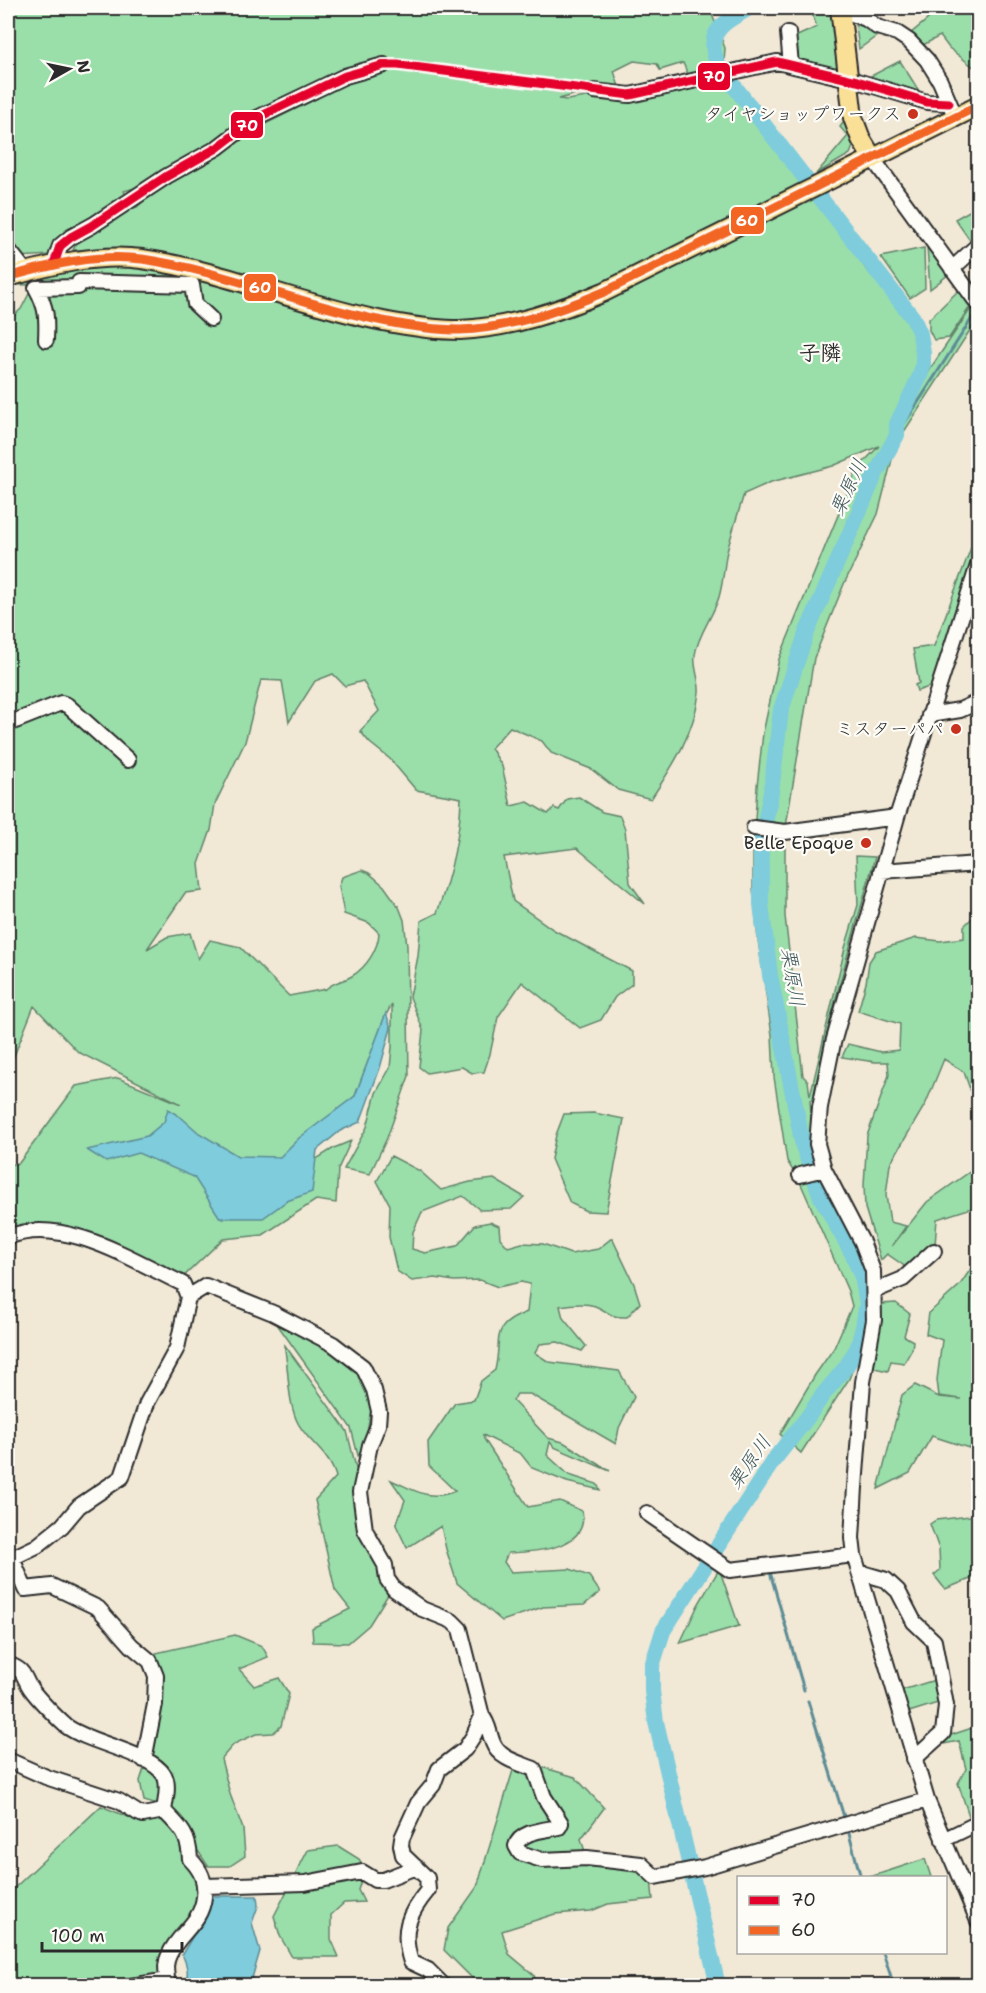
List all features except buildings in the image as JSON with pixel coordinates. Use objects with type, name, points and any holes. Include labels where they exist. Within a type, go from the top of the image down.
[{"type":"main road","points":[[841,9],[853,118],[861,139],[873,159]]},
{"type":"main road","points":[[8,277],[54,264],[100,259],[140,259],[201,271],[343,313],[414,327],[460,330],[507,324],[561,309],[604,292],[873,159],[952,110],[978,106]]},
{"type":"street","points":[[841,9],[877,27],[897,33],[909,41],[927,60],[940,81],[952,110]]},
{"type":"street","points":[[788,33],[791,65]]},
{"type":"street","points":[[594,91],[630,94],[771,63],[791,65],[848,78],[952,110]]},
{"type":"street","points":[[54,264],[60,246],[71,237],[167,176],[217,148],[255,119],[345,76],[384,64]]},
{"type":"street","points":[[873,159],[976,301]]},
{"type":"street","points":[[952,269],[978,245]]},
{"type":"street","points":[[8,249],[26,272]]},
{"type":"street","points":[[124,283],[125,259]]},
{"type":"street","points":[[46,340],[47,316],[36,288],[78,287],[79,282],[192,285],[195,304],[211,319]]},
{"type":"street","points":[[977,572],[929,715],[881,871],[833,1043],[820,1107],[817,1144],[820,1170],[862,1242],[873,1271],[874,1320],[863,1382],[854,1497],[852,1538],[854,1555],[927,1800],[978,1921]]},
{"type":"street","points":[[929,715],[960,710],[978,702]]},
{"type":"street","points":[[8,724],[61,703],[67,705],[128,760]]},
{"type":"street","points":[[754,828],[785,832],[897,817]]},
{"type":"street","points":[[881,871],[978,864]]},
{"type":"street","points":[[800,1175],[820,1170]]},
{"type":"street","points":[[8,1238],[17,1233],[40,1230],[79,1237],[183,1284],[188,1297],[177,1348],[147,1403],[122,1477],[79,1506],[62,1526],[37,1546],[12,1558],[25,1589],[52,1586],[98,1608],[132,1646],[150,1661],[156,1676],[155,1704],[144,1760]]},
{"type":"street","points":[[874,1291],[903,1279],[934,1251]]},
{"type":"street","points":[[188,1297],[206,1286],[235,1297],[273,1313],[333,1344],[363,1367],[375,1390],[379,1411],[378,1425],[370,1445],[360,1492],[365,1530],[385,1565],[387,1580],[394,1589],[422,1609],[452,1621],[460,1629],[482,1716],[494,1747],[506,1758],[534,1769],[544,1797],[561,1823],[559,1827],[526,1835],[519,1839],[516,1846],[520,1853],[542,1860],[586,1858],[641,1864],[655,1877],[705,1867],[927,1800]]},
{"type":"street","points":[[647,1513],[730,1570],[854,1555]]},
{"type":"street","points":[[860,1572],[886,1581],[898,1591],[914,1622],[934,1641],[946,1705],[943,1733],[914,1759]]},
{"type":"street","points":[[8,1664],[20,1669],[31,1689],[66,1726],[81,1735],[144,1760],[165,1776],[167,1786],[164,1811],[186,1835],[190,1859],[208,1886],[202,1909],[170,1952],[166,1963],[166,1978],[162,1981],[131,1986]]},
{"type":"street","points":[[444,1986],[428,1970],[411,1962],[406,1942],[408,1925],[413,1908],[428,1890],[427,1878],[403,1855],[401,1845],[417,1803],[433,1785],[439,1769],[465,1749],[482,1716]]},
{"type":"street","points":[[8,1760],[46,1778],[118,1801],[143,1815],[164,1811]]},
{"type":"street","points":[[944,1840],[974,1825],[978,1826]]},
{"type":"street","points":[[208,1886],[305,1883],[362,1872],[375,1880],[383,1881],[416,1867]]},
{"type":"green space","points":[[8,8],[707,8],[711,12],[725,48],[724,64],[711,65],[689,77],[683,63],[660,70],[657,64],[634,61],[614,71],[620,90],[595,89],[559,99],[567,100],[719,77],[764,131],[798,178],[827,210],[866,269],[889,294],[918,336],[919,365],[891,427],[904,405],[921,386],[978,298],[978,318],[896,444],[878,514],[844,584],[814,658],[785,832],[785,916],[803,1076],[808,1081],[810,1096],[845,948],[858,905],[856,856],[875,857],[833,1008],[813,1100],[810,1100],[814,1153],[829,1194],[860,1254],[870,1285],[869,1326],[849,1379],[801,1453],[780,1434],[834,1348],[852,1306],[848,1291],[800,1182],[787,1161],[774,1077],[772,1035],[753,888],[757,786],[763,733],[779,659],[857,469],[879,446],[833,466],[771,482],[744,494],[726,556],[719,597],[697,647],[695,660],[699,692],[693,721],[675,761],[651,799],[618,790],[591,769],[551,753],[542,741],[510,727],[491,748],[502,766],[511,806],[528,802],[548,814],[554,808],[559,810],[567,799],[579,797],[602,812],[620,816],[625,829],[630,883],[645,904],[577,848],[504,857],[513,901],[554,930],[632,971],[632,984],[615,997],[601,1020],[580,1028],[522,982],[498,1017],[484,1072],[472,1073],[462,1067],[427,1073],[419,1067],[423,1030],[410,997],[418,956],[421,921],[437,913],[442,899],[456,842],[461,798],[416,790],[390,759],[370,743],[360,731],[379,711],[363,681],[345,686],[333,674],[315,681],[289,722],[282,681],[261,680],[245,742],[215,804],[211,830],[199,864],[202,891],[185,893],[147,949],[167,937],[190,933],[198,959],[210,940],[240,947],[289,996],[326,989],[357,972],[367,963],[376,945],[379,933],[369,923],[344,914],[339,886],[342,877],[362,870],[369,873],[384,886],[399,907],[404,920],[407,946],[409,1076],[387,1138],[370,1174],[344,1169],[367,1127],[376,1093],[390,1068],[392,1004],[384,1019],[355,1096],[290,1149],[315,1160],[351,1141],[338,1169],[336,1203],[316,1200],[263,1235],[223,1239],[182,1278],[85,1231],[34,1226],[8,1234],[8,1165],[19,1163],[76,1086],[118,1078],[181,1104],[78,1052],[34,1006],[8,1071],[8,321],[21,309],[31,290],[77,284],[16,285],[63,271],[106,250],[73,250],[78,241],[95,233],[129,209],[137,207],[151,194],[219,156],[257,128],[318,98],[285,97],[263,106],[182,163],[142,186],[124,191],[128,199],[64,233],[51,255],[17,257],[8,246]]},
{"type":"green space","points":[[810,8],[832,11],[837,27],[838,70],[797,59],[795,37],[817,27]]},
{"type":"green space","points":[[921,8],[978,8],[978,74],[976,69],[949,48],[940,36],[919,47],[910,34],[928,19]]},
{"type":"green space","points":[[855,19],[881,33],[859,49]]},
{"type":"green space","points":[[900,61],[921,94],[867,78]]},
{"type":"green space","points":[[846,119],[854,144],[850,154],[816,174],[848,136],[840,127]]},
{"type":"green space","points":[[971,210],[978,220],[978,242],[974,246],[955,219]]},
{"type":"green space","points":[[927,246],[949,274],[930,289]]},
{"type":"green space","points":[[924,248],[925,288],[910,298],[881,257]]},
{"type":"green space","points":[[959,290],[972,304],[949,338],[934,340],[929,330],[929,319]]},
{"type":"green space","points":[[978,529],[978,548],[932,686],[917,691],[915,685],[919,683],[913,649],[934,646]]},
{"type":"green space","points":[[978,912],[978,1099],[972,1095],[964,1072],[944,1059],[926,1103],[890,1164],[886,1195],[890,1222],[906,1226],[892,1246],[927,1202],[978,1166],[978,1206],[937,1219],[935,1245],[906,1270],[903,1265],[887,1254],[881,1260],[865,1208],[867,1136],[889,1075],[888,1062],[842,1057],[848,1044],[881,1052],[899,1050],[900,1024],[858,1011],[869,962],[876,951],[916,938],[940,941],[964,938],[964,926]]},
{"type":"green space","points":[[594,1113],[624,1119],[606,1212],[586,1211],[570,1203],[551,1159],[556,1135],[564,1114]]},
{"type":"green space","points":[[391,1156],[420,1171],[441,1190],[470,1182],[494,1179],[524,1197],[511,1209],[480,1210],[463,1196],[422,1212],[413,1232],[412,1249],[425,1253],[457,1246],[475,1225],[490,1222],[499,1226],[500,1238],[508,1247],[522,1243],[543,1244],[571,1254],[598,1249],[612,1238],[634,1284],[640,1303],[627,1317],[613,1316],[600,1308],[586,1304],[560,1306],[563,1318],[586,1346],[582,1351],[558,1342],[540,1344],[535,1353],[549,1362],[619,1371],[634,1397],[619,1428],[616,1444],[530,1394],[517,1394],[513,1401],[548,1438],[563,1442],[610,1471],[554,1447],[550,1442],[547,1455],[569,1475],[597,1484],[600,1490],[567,1482],[532,1468],[521,1454],[483,1435],[528,1507],[560,1501],[582,1511],[582,1524],[578,1533],[569,1541],[545,1549],[508,1553],[504,1562],[511,1572],[570,1569],[589,1576],[600,1592],[584,1605],[543,1607],[502,1621],[457,1583],[441,1526],[407,1548],[396,1525],[405,1500],[391,1480],[429,1495],[455,1491],[429,1466],[428,1442],[455,1403],[474,1400],[481,1381],[495,1370],[499,1335],[507,1323],[527,1312],[530,1284],[521,1282],[498,1287],[480,1280],[454,1281],[435,1278],[412,1281],[397,1271],[389,1237],[390,1205],[377,1181]]},
{"type":"green space","points":[[978,1263],[978,1451],[932,1436],[910,1473],[878,1489],[902,1395],[915,1385],[939,1397],[961,1399],[939,1396],[937,1380],[942,1340],[926,1334],[929,1313],[960,1285],[972,1267]]},
{"type":"green space","points":[[896,1303],[910,1314],[904,1336],[913,1341],[912,1349],[904,1363],[891,1361],[888,1371],[874,1368],[881,1304]]},
{"type":"green space","points":[[277,1324],[301,1331],[346,1358],[359,1375],[372,1404],[361,1467],[351,1428]]},
{"type":"green space","points":[[284,1344],[347,1431],[383,1579],[391,1590],[369,1625],[348,1643],[313,1642],[312,1628],[350,1609],[335,1590],[315,1500],[336,1477],[328,1460],[296,1419],[291,1401]]},
{"type":"green space","points":[[978,1515],[978,1576],[945,1589],[934,1575],[940,1570],[939,1549],[930,1524],[936,1520]]},
{"type":"green space","points":[[720,1571],[739,1626],[680,1643],[698,1605]]},
{"type":"green space","points":[[235,1635],[262,1646],[268,1657],[239,1669],[254,1686],[279,1678],[289,1694],[281,1726],[273,1733],[256,1734],[234,1744],[221,1759],[230,1794],[243,1829],[245,1856],[230,1866],[208,1866],[170,1809],[144,1801],[140,1781],[149,1753],[163,1688],[156,1653]]},
{"type":"green space","points":[[938,1679],[941,1702],[906,1713],[899,1691]]},
{"type":"green space","points":[[978,1726],[978,1818],[971,1822],[958,1783],[966,1769],[959,1741],[939,1745],[945,1737]]},
{"type":"green space","points":[[525,1762],[575,1777],[604,1808],[581,1839],[587,1858],[635,1869],[651,1879],[653,1899],[608,1904],[591,1911],[555,1914],[502,1931],[509,1954],[534,1975],[537,1985],[479,1985],[444,1950],[448,1928],[477,1887],[515,1764]]},
{"type":"green space","points":[[101,1806],[133,1819],[162,1815],[211,1886],[162,1981],[133,1986],[8,1986],[8,1894]]},
{"type":"green space","points":[[338,1846],[359,1859],[365,1868],[358,1890],[364,1902],[344,1903],[331,1915],[331,1939],[339,1957],[292,1957],[280,1936],[274,1916],[308,1850]]},
{"type":"green space","points":[[925,1859],[931,1876],[873,1876]]},
{"type":"water","points":[[386,1013],[391,1028],[380,1068],[360,1122],[340,1131],[317,1150],[312,1192],[287,1201],[263,1218],[220,1218],[194,1177],[138,1153],[106,1162],[87,1150],[147,1136],[164,1122],[168,1109],[199,1133],[238,1156],[280,1157],[299,1138],[355,1096]]},
{"type":"water","points":[[211,1896],[257,1896],[258,1906],[252,1923],[260,1951],[250,1985],[184,1985],[187,1970],[182,1954],[207,1913]]},
{"type":"waterway","name":"栗原川","points":[[718,1986],[656,1722],[652,1666],[663,1631],[773,1461],[846,1367],[858,1347],[863,1327],[867,1303],[862,1277],[853,1255],[821,1197],[803,1146],[770,975],[761,904],[761,843],[771,792],[781,710],[806,634],[875,475],[897,435],[897,424],[923,366],[920,334],[913,318],[718,65],[714,54],[715,36],[724,24],[749,8]]},
{"type":"waterway","points":[[897,435],[978,309]]},
{"type":"waterway","points":[[770,1572],[804,1690]]},
{"type":"waterway","points":[[808,1701],[845,1820]]},
{"type":"waterway","points":[[848,1830],[860,1876]]},
{"type":"waterway","points":[[884,1954],[894,1986]]},
{"type":"tunnel","points":[[384,65],[594,91]]},
{"type":"transit line","name":"70","points":[[54,264],[60,246],[71,237],[167,176],[217,148],[255,119],[345,76],[384,65],[630,95],[777,62],[857,81],[927,102],[949,103]]},
{"type":"transit line","name":"60","points":[[8,277],[57,264],[91,259],[142,259],[173,264],[392,323],[451,330],[497,326],[552,312],[604,292],[978,106]]},
{"type":"place","name":"タイヤショップワークス","points":[[913,114]]},
{"type":"place","name":"ミスターパパ","points":[[956,729]]},
{"type":"place","name":"Belle Epoque","points":[[866,843]]},
{"type":"district","name":"子隣","points":[[820,353]]}]
